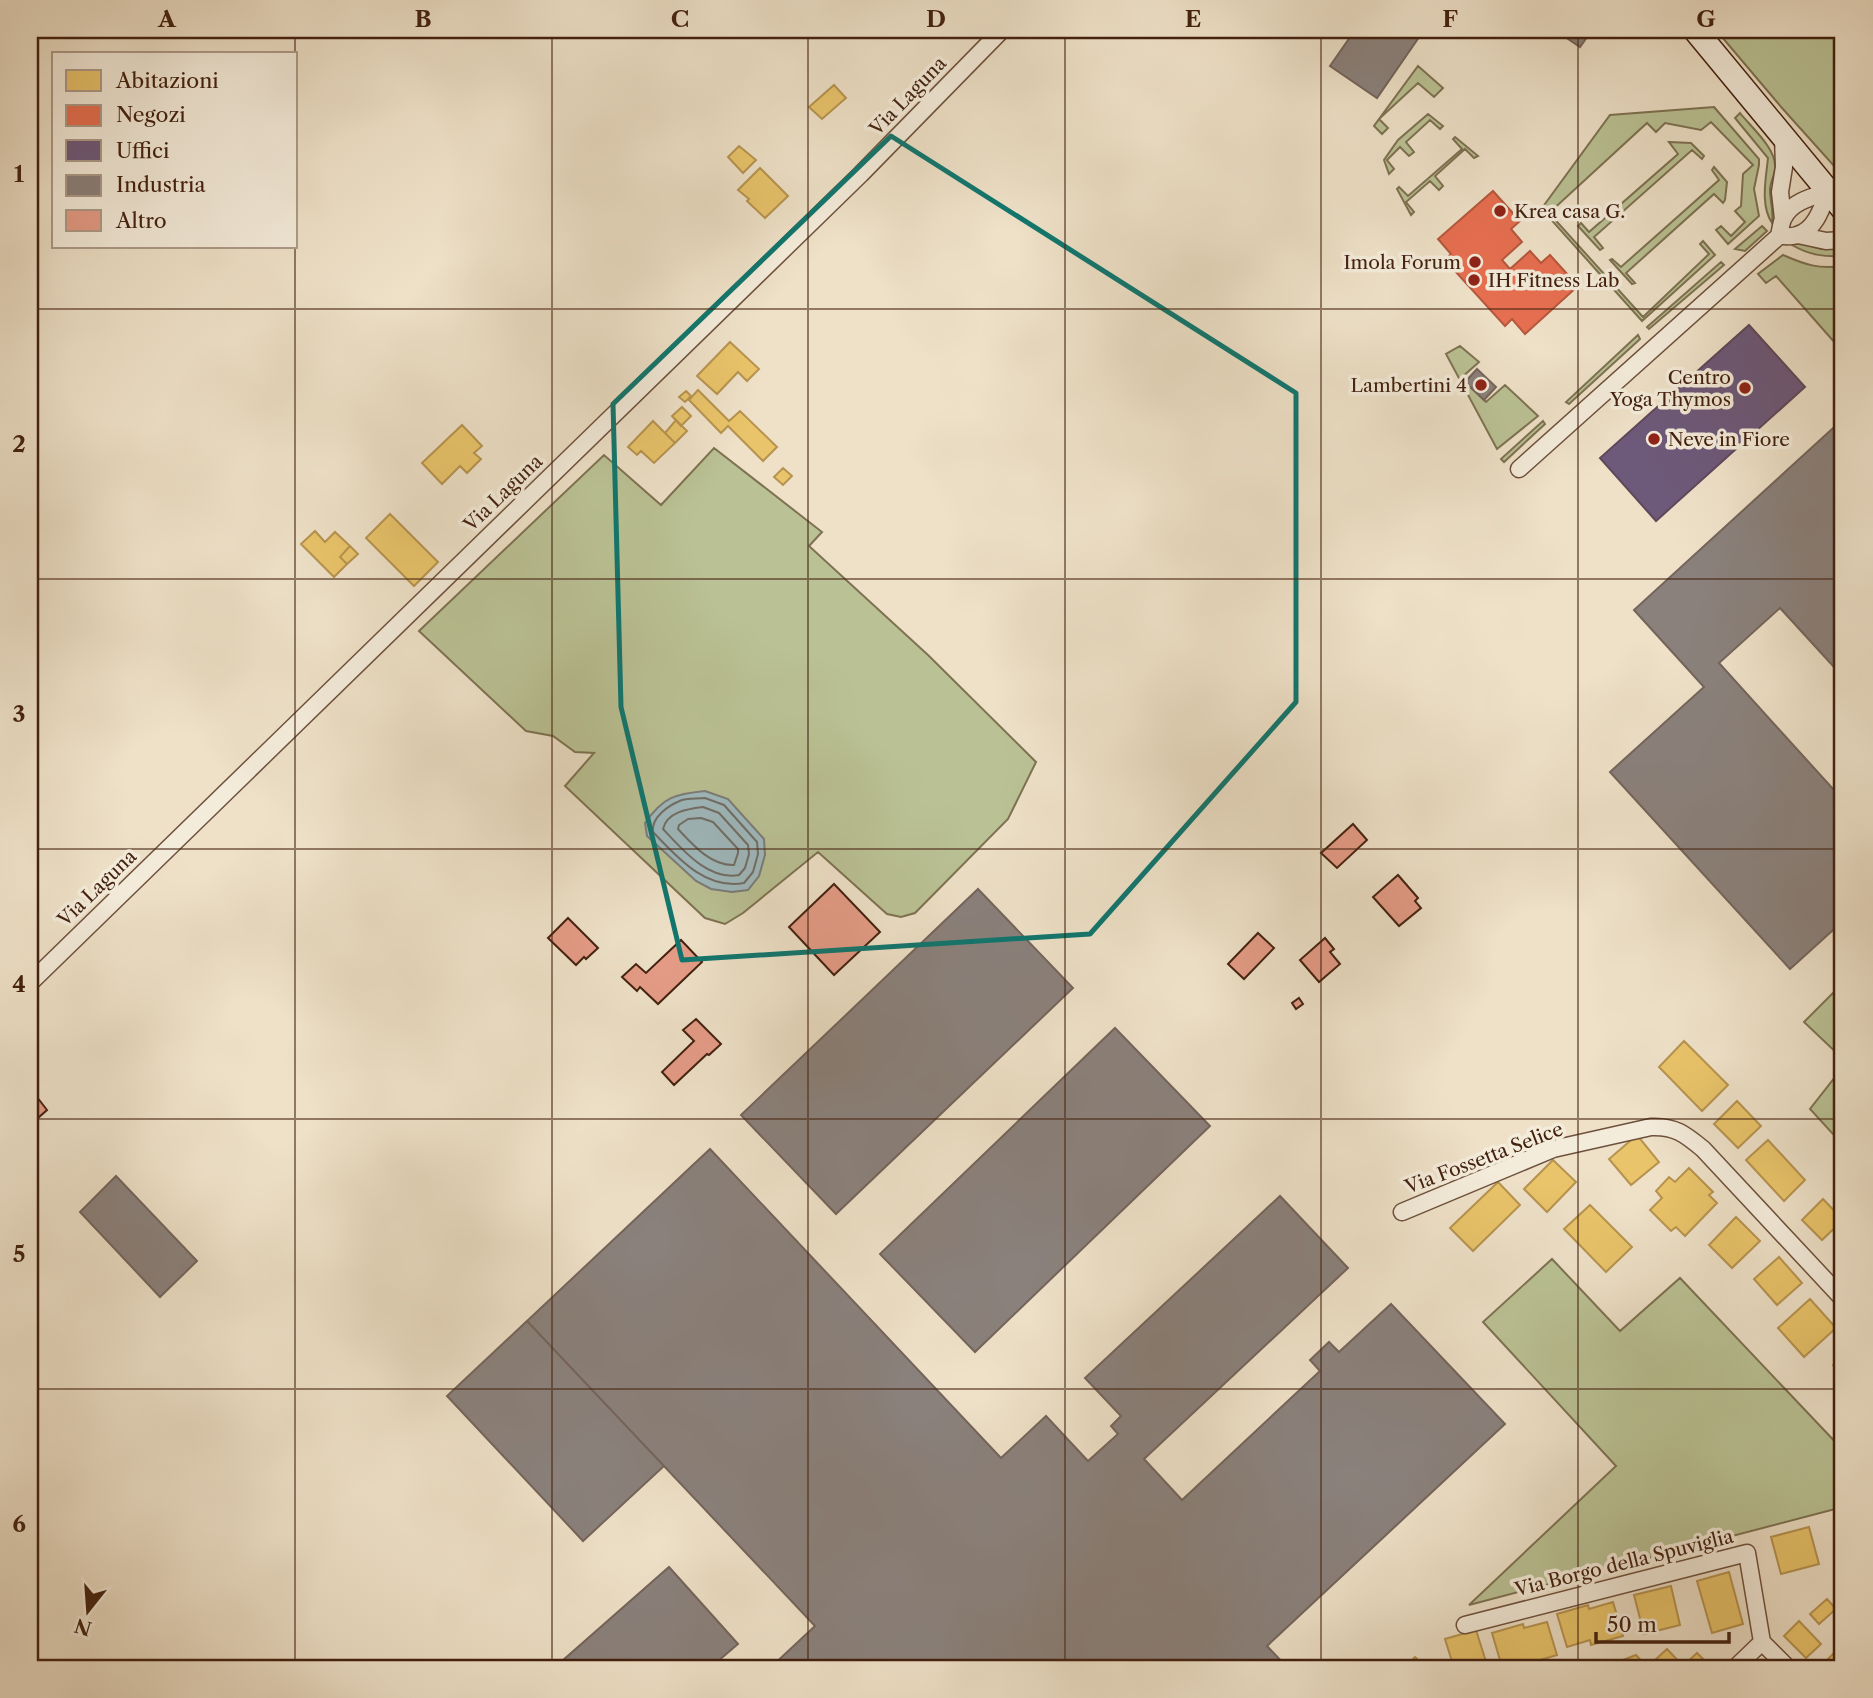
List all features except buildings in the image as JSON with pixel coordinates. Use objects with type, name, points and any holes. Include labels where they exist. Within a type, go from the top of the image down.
[{"type":"main road","points":[[1695,30],[1836,201]]},
{"type":"street","name":"Via Laguna","points":[[30,983],[861,174],[1002,30]]},
{"type":"street","points":[[1519,469],[1779,236],[1783,219],[1780,192],[1784,167],[1783,136]]},
{"type":"street","points":[[1783,219],[1793,206],[1810,198],[1836,201]]},
{"type":"street","points":[[1798,235],[1836,201]]},
{"type":"street","points":[[1779,236],[1798,235],[1825,241],[1843,240]]},
{"type":"street","name":"Via Fossetta Selice","points":[[1402,1212],[1553,1149],[1666,1126],[1683,1133],[1703,1149],[1843,1298]]},
{"type":"street","name":"Via Borgo della Spuviglia","points":[[1465,1625],[1747,1553],[1762,1642]]},
{"type":"street","points":[[1735,1668],[1762,1642],[1788,1668]]},
{"type":"highlighted area","points":[[891,136],[1296,393],[1296,702],[1090,934],[682,960],[621,707],[613,404]]},
{"type":"green space","points":[[1716,30],[1843,30],[1843,176],[1782,108]]},
{"type":"green space","points":[[1418,66],[1443,88],[1434,97],[1418,83],[1379,119]]},
{"type":"green space","points":[[1714,107],[1759,159],[1754,189],[1759,216],[1728,244],[1716,230],[1721,226],[1731,236],[1745,222],[1735,211],[1741,206],[1743,174],[1753,165],[1711,122],[1701,130],[1665,123],[1656,132],[1647,123],[1549,213],[1643,317],[1709,254],[1700,244],[1703,241],[1715,255],[1642,321],[1542,208],[1610,115]]},
{"type":"green space","points":[[1740,113],[1768,146],[1775,161],[1770,190],[1772,223],[1765,200],[1768,158],[1735,118]]},
{"type":"green space","points":[[1428,114],[1443,126],[1440,129],[1430,120],[1406,142],[1414,152],[1409,156],[1400,147],[1387,160],[1394,169],[1389,174],[1384,160],[1398,140]]},
{"type":"green space","points":[[1379,119],[1388,128],[1382,134],[1374,126]]},
{"type":"green space","points":[[1455,137],[1478,156],[1474,158],[1465,149],[1435,176],[1443,186],[1439,190],[1430,181],[1406,202],[1414,212],[1411,215],[1397,189],[1399,187],[1408,196],[1462,149],[1453,139]]},
{"type":"green space","points":[[1669,142],[1691,143],[1704,156],[1702,159],[1692,150],[1594,237],[1603,248],[1600,250],[1578,226],[1581,223],[1589,232],[1678,154]]},
{"type":"green space","points":[[1714,167],[1727,182],[1723,203],[1714,194],[1626,273],[1635,283],[1632,284],[1610,260],[1621,267],[1719,180],[1712,170]]},
{"type":"green space","points":[[1762,226],[1767,231],[1745,251],[1735,249]]},
{"type":"green space","points":[[1801,243],[1821,249],[1843,248],[1843,256],[1817,255],[1792,245]]},
{"type":"green space","points":[[1783,255],[1812,265],[1843,266],[1843,352],[1776,276],[1766,283],[1758,274]]},
{"type":"green space","points":[[1721,262],[1724,265],[1649,329],[1647,327]]},
{"type":"green space","points":[[1638,335],[1640,339],[1569,404],[1566,402]]},
{"type":"green space","points":[[1460,346],[1479,362],[1461,378],[1486,402],[1505,385],[1538,416],[1497,449],[1446,354]]},
{"type":"green space","points":[[1543,421],[1545,424],[1504,462],[1501,459]]},
{"type":"green space","points":[[714,448],[822,532],[809,546],[928,655],[1036,762],[1008,819],[915,913],[901,917],[887,914],[818,852],[743,913],[725,924],[705,918],[565,786],[594,753],[575,752],[553,736],[526,731],[419,631],[604,455],[661,505]]},
{"type":"green space","points":[[1843,983],[1843,1059],[1804,1022]]},
{"type":"green space","points":[[1843,1067],[1843,1145],[1810,1109]]},
{"type":"green space","points":[[1552,1259],[1620,1331],[1680,1278],[1841,1448],[1843,1447],[1843,1507],[1469,1605],[1616,1466],[1483,1322]]},
{"type":"water","points":[[705,791],[728,799],[764,839],[765,855],[759,876],[748,890],[732,892],[711,889],[696,881],[647,836],[645,823],[664,802],[670,798]]},
{"type":"place","name":"Krea casa G.","points":[[1500,211]]},
{"type":"place","name":"Imola Forum","points":[[1475,262]]},
{"type":"place","name":"IH Fitness Lab","points":[[1474,280]]},
{"type":"place","name":"Lambertini 4","points":[[1481,385]]},
{"type":"place","name":"Centro Yoga Thymos","points":[[1745,388]]},
{"type":"place","name":"Neve in Fiore","points":[[1654,439]]}]
